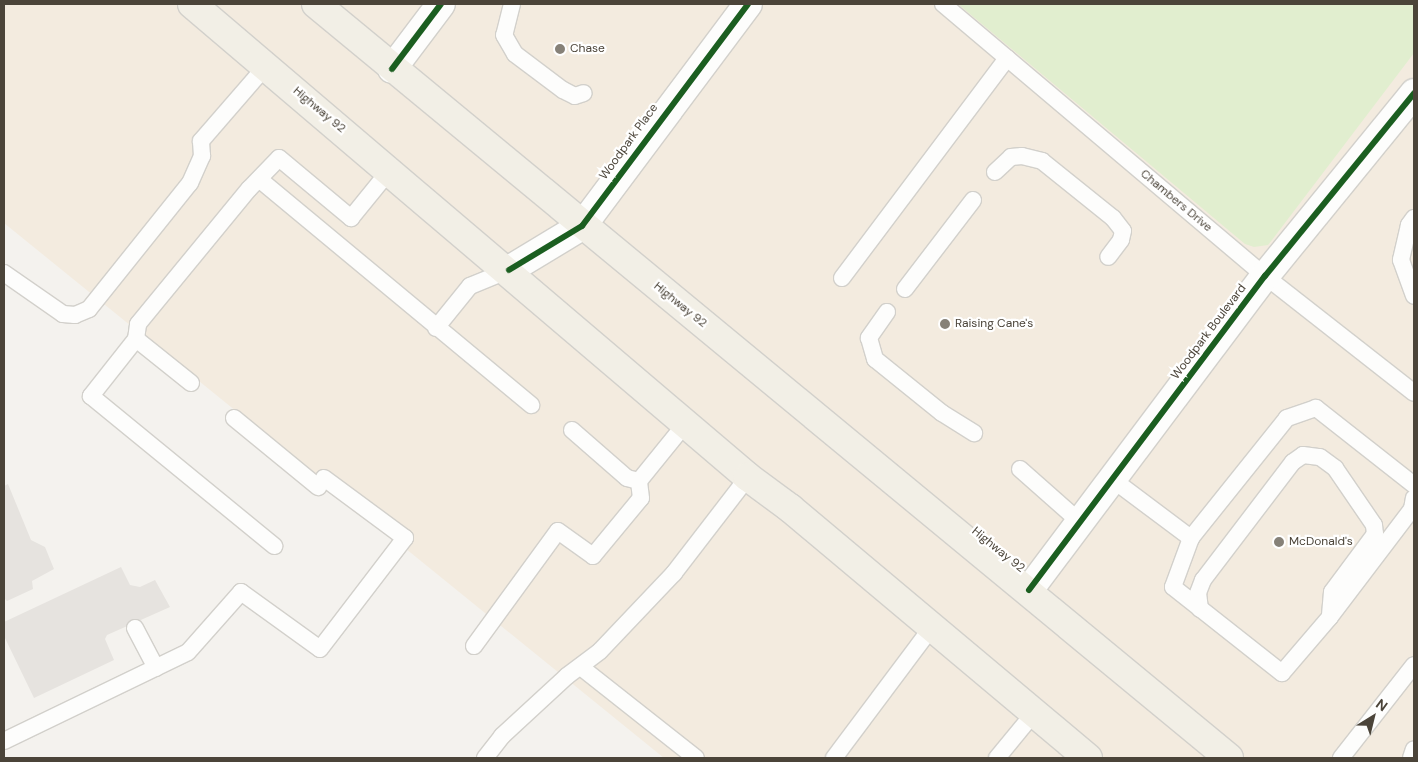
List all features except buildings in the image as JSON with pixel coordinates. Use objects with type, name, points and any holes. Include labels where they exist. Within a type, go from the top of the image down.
[{"type":"main road","name":"Highway 92","points":[[192,4],[509,270],[748,477],[790,508],[1088,758]]},
{"type":"main road","name":"Highway 92","points":[[316,4],[582,226],[1029,590],[1229,758]]},
{"type":"street","points":[[392,69],[441,4]]},
{"type":"street","name":"Woodpark Place","points":[[509,270],[582,226],[748,4]]},
{"type":"street","name":"Woodpark Boulevard","points":[[1029,590],[1265,276],[1414,93]]},
{"type":"lane","points":[[512,4],[504,35],[515,54],[563,90],[575,96],[584,92]]},
{"type":"lane","name":"Chambers Drive","points":[[943,4],[1265,276],[1414,393]]},
{"type":"lane","points":[[842,278],[1007,58]]},
{"type":"lane","points":[[4,273],[63,314],[75,315],[89,309],[190,183],[202,156],[201,141],[266,66]]},
{"type":"lane","points":[[995,172],[1011,157],[1022,156],[1042,162],[1112,218],[1123,231],[1121,240],[1108,258]]},
{"type":"lane","points":[[274,546],[91,396],[136,339],[138,324],[259,179],[279,158],[351,218],[390,170]]},
{"type":"lane","points":[[259,179],[531,405]]},
{"type":"lane","points":[[905,289],[974,200]]},
{"type":"lane","points":[[1414,218],[1409,225],[1401,260],[1414,296]]},
{"type":"lane","points":[[436,328],[470,286],[509,270]]},
{"type":"lane","points":[[887,312],[869,338],[875,358],[942,413],[974,433]]},
{"type":"lane","points":[[136,339],[191,383]]},
{"type":"lane","points":[[1414,485],[1316,408],[1287,418],[1191,538],[1173,587],[1282,673],[1330,617],[1412,509],[1414,498]]},
{"type":"lane","points":[[4,741],[156,668],[197,644],[241,592],[320,649],[405,538],[321,482],[234,418]]},
{"type":"lane","points":[[474,646],[558,530],[593,556],[641,498],[639,481],[686,423]]},
{"type":"lane","points":[[572,430],[627,478],[639,481]]},
{"type":"lane","points":[[1200,609],[1198,593],[1203,580],[1293,462],[1303,455],[1320,457],[1335,468],[1374,525],[1375,534],[1332,592],[1330,617]]},
{"type":"lane","points":[[1020,469],[1080,522]]},
{"type":"lane","points":[[485,758],[509,730],[567,676],[582,668],[674,573],[748,477]]},
{"type":"lane","points":[[1112,479],[1191,538]]},
{"type":"lane","points":[[834,758],[932,627]]},
{"type":"lane","points":[[135,628],[156,668]]},
{"type":"lane","points":[[1341,758],[1414,666]]},
{"type":"lane","points":[[582,668],[696,758]]},
{"type":"lane","points":[[997,758],[1034,713]]},
{"type":"lane","points":[[1411,758],[1414,749]]},
{"type":"shaded area","points":[[4,4],[1414,4],[1414,758],[664,758],[4,223]]},
{"type":"shaded area","points":[[8,484],[31,540],[45,547],[54,569],[32,581],[33,589],[7,601],[4,598],[4,486]]},
{"type":"shaded area","points":[[121,567],[130,585],[140,587],[155,580],[170,607],[107,635],[105,639],[114,660],[34,698],[4,636],[4,622]]},
{"type":"green space","points":[[958,4],[1414,4],[1414,53],[1268,245],[1254,247],[1245,244]]},
{"type":"cycle path","points":[[392,69],[441,4]]},
{"type":"cycle path","points":[[509,270],[582,226],[748,4]]},
{"type":"cycle path","points":[[1029,590],[1265,276],[1414,93]]},
{"type":"place","name":"Chase","points":[[560,49]]},
{"type":"place","name":"Raising Cane's","points":[[945,324]]},
{"type":"place","name":"McDonald's","points":[[1279,542]]}]
